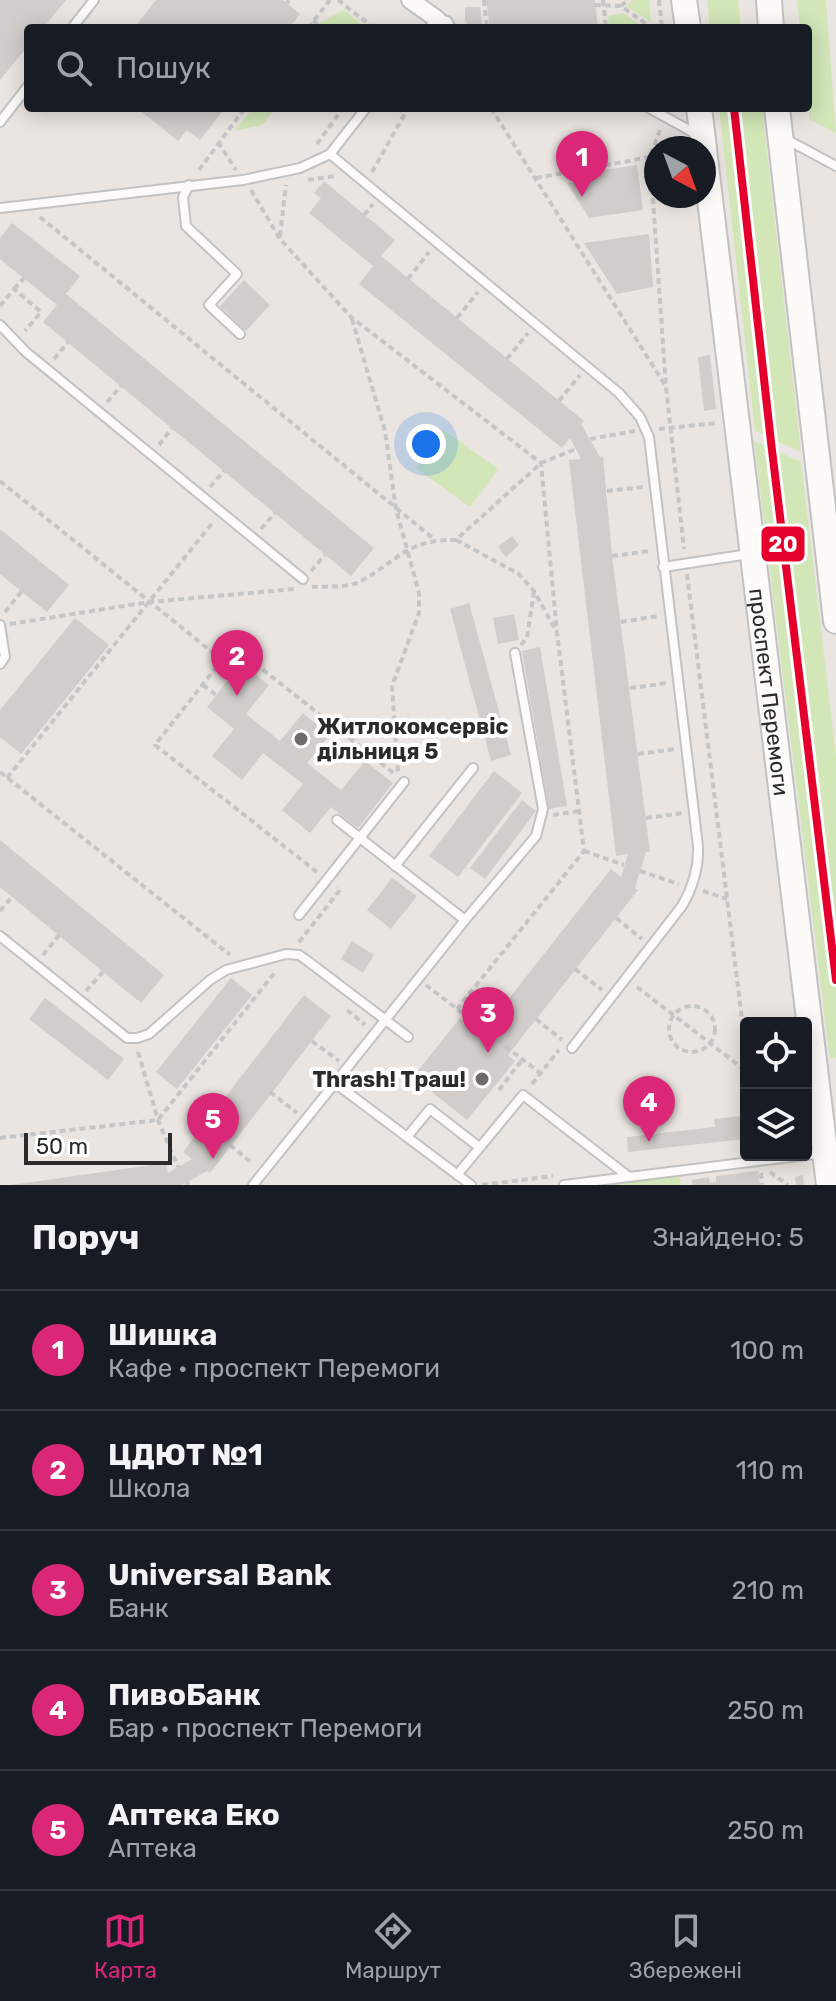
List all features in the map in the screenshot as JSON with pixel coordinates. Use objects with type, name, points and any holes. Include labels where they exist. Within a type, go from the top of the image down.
[{"type":"main road","points":[[684,0],[687,24]]},
{"type":"main road","points":[[769,0],[771,24]]},
{"type":"main road","points":[[782,0],[784,24]]},
{"type":"main road","name":"проспект Перемоги","points":[[699,112],[702,136]]},
{"type":"main road","points":[[777,112],[825,483],[836,621]]},
{"type":"main road","points":[[780,135],[791,112]]},
{"type":"main road","name":"проспект Перемоги","points":[[711,208],[829,1185]]},
{"type":"street","points":[[410,0],[433,23]]},
{"type":"lane","points":[[75,24],[94,0]]},
{"type":"lane","points":[[0,122],[24,91]]},
{"type":"lane","points":[[0,208],[243,180],[300,168],[330,154],[363,112]]},
{"type":"lane","points":[[655,112],[690,136]]},
{"type":"lane","points":[[780,135],[832,167],[836,166]]},
{"type":"lane","points":[[330,154],[636,410],[663,567],[698,865],[692,887],[682,906],[572,1048]]},
{"type":"lane","points":[[189,185],[183,197],[186,226],[237,274],[209,305],[240,334]]},
{"type":"lane","points":[[0,325],[26,352],[220,513],[306,576]]},
{"type":"lane","points":[[663,567],[753,553]]},
{"type":"lane","points":[[0,625],[5,657],[0,664]]},
{"type":"lane","points":[[253,1185],[536,836],[543,817],[515,653]]},
{"type":"lane","points":[[395,866],[473,768]]},
{"type":"lane","points":[[299,915],[401,780]]},
{"type":"lane","points":[[337,820],[465,920]]},
{"type":"lane","points":[[0,936],[122,1036],[134,1039],[152,1031],[210,980],[242,965],[289,954],[305,959],[408,1037]]},
{"type":"lane","points":[[335,1083],[471,1185]]},
{"type":"lane","points":[[457,1175],[523,1095],[629,1177]]},
{"type":"lane","points":[[407,1137],[430,1109],[479,1147]]},
{"type":"lane","points":[[564,1185],[824,1153]]},
{"type":"path","points":[[311,24],[330,0]]},
{"type":"path","points":[[338,0],[369,24]]},
{"type":"path","points":[[484,0],[487,24]]},
{"type":"path","points":[[621,6],[628,0]]},
{"type":"path","points":[[659,0],[662,24]]},
{"type":"path","points":[[604,3],[606,24]]},
{"type":"path","points":[[595,5],[621,6],[646,24]]},
{"type":"path","points":[[313,21],[317,24]]},
{"type":"path","points":[[189,185],[242,112]]},
{"type":"path","points":[[364,215],[375,202],[360,191],[406,112]]},
{"type":"path","points":[[494,112],[666,387]]},
{"type":"path","points":[[658,136],[665,118]]},
{"type":"path","points":[[536,178],[644,158]]},
{"type":"path","points":[[285,171],[280,239],[351,317],[541,463],[557,633],[584,851],[457,1009]]},
{"type":"path","points":[[654,208],[666,387],[742,1017]]},
{"type":"path","points":[[35,213],[434,539]]},
{"type":"path","points":[[408,279],[431,249]]},
{"type":"path","points":[[0,306],[24,278]]},
{"type":"path","points":[[14,289],[41,312],[22,335]]},
{"type":"path","points":[[457,318],[480,289]]},
{"type":"path","points":[[351,317],[385,431],[396,509],[419,593],[419,613],[392,686],[401,780]]},
{"type":"path","points":[[507,359],[531,331],[520,322]]},
{"type":"path","points":[[53,360],[68,342]]},
{"type":"path","points":[[559,401],[582,373],[572,364]]},
{"type":"path","points":[[106,404],[121,386]]},
{"type":"path","points":[[590,439],[721,423]]},
{"type":"path","points":[[157,447],[172,428]]},
{"type":"path","points":[[456,540],[541,463],[576,449]]},
{"type":"path","points":[[208,489],[224,471]]},
{"type":"path","points":[[0,481],[222,660]]},
{"type":"path","points":[[607,491],[645,487],[647,499]]},
{"type":"path","points":[[7,778],[220,513]]},
{"type":"path","points":[[259,531],[275,513]]},
{"type":"path","points":[[311,587],[358,583],[408,548],[434,539],[456,540],[519,574],[534,591],[557,633]]},
{"type":"path","points":[[612,556],[653,550]]},
{"type":"path","points":[[306,576],[325,555]]},
{"type":"path","points":[[0,625],[149,602],[296,589]]},
{"type":"path","points":[[5,612],[22,591]]},
{"type":"path","points":[[515,653],[527,637],[534,591]]},
{"type":"path","points":[[621,622],[661,615]]},
{"type":"path","points":[[0,1138],[158,1120],[340,890],[155,745],[233,646],[401,780]]},
{"type":"path","points":[[668,670],[671,696]]},
{"type":"path","points":[[630,688],[669,683]]},
{"type":"path","points":[[203,685],[216,695]]},
{"type":"path","points":[[676,736],[679,762]]},
{"type":"path","points":[[638,754],[677,749]]},
{"type":"path","points":[[0,772],[242,965]]},
{"type":"path","points":[[684,800],[687,824]]},
{"type":"path","points":[[543,817],[579,811]]},
{"type":"path","points":[[646,818],[685,813]]},
{"type":"path","points":[[584,851],[624,865]]},
{"type":"path","points":[[679,893],[686,876]]},
{"type":"path","points":[[0,911],[12,897]]},
{"type":"path","points":[[616,918],[644,941],[652,931]]},
{"type":"path","points":[[42,956],[59,935]]},
{"type":"path","points":[[575,969],[605,992]]},
{"type":"path","points":[[85,992],[103,972]]},
{"type":"path","points":[[597,1002],[619,973],[740,1066]]},
{"type":"path","points":[[418,979],[540,1073],[565,1042],[536,1019]]},
{"type":"path","points":[[687,1006],[695,1006],[709,1013],[715,1028],[710,1043],[691,1052],[677,1047],[668,1028],[674,1015],[687,1006]]},
{"type":"path","points":[[134,1039],[158,1120],[178,1167]]},
{"type":"path","points":[[312,1041],[339,1061]]},
{"type":"path","points":[[499,1090],[522,1060]]},
{"type":"path","points":[[270,1092],[298,1113]]},
{"type":"path","points":[[230,1145],[256,1166]]},
{"type":"path","points":[[760,1165],[788,1185]]},
{"type":"green space","points":[[633,0],[649,0],[651,22],[626,6]]},
{"type":"green space","points":[[707,0],[738,0],[741,24],[710,24]]},
{"type":"green space","points":[[797,0],[826,0],[836,133],[809,119],[809,112],[812,112],[812,24],[800,24]]},
{"type":"green space","points":[[344,10],[361,24],[320,24]]},
{"type":"green space","points":[[623,13],[638,24],[609,24],[608,16]]},
{"type":"green space","points":[[250,112],[273,112],[262,125],[234,131]]},
{"type":"green space","points":[[719,112],[762,112],[801,452],[755,431]]},
{"type":"green space","points":[[444,430],[498,469],[470,507],[416,468]]},
{"type":"green space","points":[[754,441],[801,462],[836,755],[836,1058],[830,1059]]},
{"type":"green space","points":[[679,1173],[681,1185],[580,1185]]},
{"type":"building","points":[[0,0],[66,0],[46,24],[24,24],[24,51],[0,80]]},
{"type":"building","points":[[156,0],[283,0],[300,14],[292,24],[137,24]]},
{"type":"building","points":[[486,0],[595,0],[598,24],[489,24]]},
{"type":"building","points":[[465,7],[480,7],[482,24],[467,24]]},
{"type":"building","points":[[142,112],[222,112],[200,140],[187,130],[178,141]]},
{"type":"building","points":[[637,165],[643,210],[589,218],[567,183],[599,178],[598,171]]},
{"type":"building","points":[[324,181],[395,240],[381,256],[584,421],[581,424],[600,457],[603,456],[612,556],[650,852],[646,852],[635,888],[638,890],[508,1055],[515,1061],[467,1120],[413,1077],[460,1018],[481,1034],[611,869],[621,877],[628,854],[616,856],[569,460],[581,459],[570,438],[562,448],[359,284],[373,266],[309,213],[321,198],[314,193]]},
{"type":"building","points":[[12,223],[80,276],[66,294],[374,548],[351,576],[43,322],[57,305],[0,259],[0,238]]},
{"type":"building","points":[[649,234],[653,287],[617,294],[584,243]]},
{"type":"building","points":[[244,280],[270,305],[246,331],[220,306]]},
{"type":"building","points":[[710,355],[716,409],[704,411],[698,357]]},
{"type":"building","points":[[0,529],[69,585],[47,612],[0,574]]},
{"type":"building","points":[[512,536],[519,545],[506,557],[498,547]]},
{"type":"building","points":[[469,603],[511,755],[491,761],[450,609]]},
{"type":"building","points":[[514,614],[519,640],[498,644],[493,618]]},
{"type":"building","points":[[75,618],[109,645],[21,754],[0,737],[0,710]]},
{"type":"building","points":[[540,647],[567,806],[549,809],[522,651]]},
{"type":"building","points":[[241,663],[269,685],[246,714],[280,741],[303,713],[330,735],[307,763],[341,790],[365,761],[393,783],[358,828],[331,807],[310,833],[282,810],[303,784],[263,753],[242,780],[212,756],[234,729],[207,707]]},
{"type":"building","points":[[494,771],[522,793],[458,877],[429,856]]},
{"type":"building","points":[[522,800],[536,811],[485,879],[470,868]]},
{"type":"building","points":[[0,840],[164,975],[141,1003],[0,887]]},
{"type":"building","points":[[392,878],[417,896],[391,929],[367,910]]},
{"type":"building","points":[[352,941],[374,955],[363,973],[341,959]]},
{"type":"building","points":[[231,978],[252,995],[177,1089],[156,1072]]},
{"type":"building","points":[[304,995],[331,1016],[210,1173],[207,1171],[182,1185],[11,1185],[166,1163],[168,1173],[192,1159],[183,1152]]},
{"type":"building","points":[[45,998],[124,1059],[108,1080],[29,1019]]},
{"type":"building","points":[[740,1116],[740,1139],[628,1152],[627,1137],[715,1127],[714,1119]]},
{"type":"building","points":[[758,1171],[760,1185],[692,1185],[692,1180],[709,1177],[710,1183],[716,1182],[716,1176]]},
{"type":"building","points":[[803,1175],[804,1185],[796,1185],[795,1177]]},
{"type":"transit line","name":"20","points":[[734,112],[836,980]]},
{"type":"place","name":"Шишка","points":[[582,197]]},
{"type":"place","name":"ЦДЮТ №1","points":[[237,696]]},
{"type":"place","name":"Житлокомсервіс дільниця 5","points":[[301,739]]},
{"type":"place","name":"Universal Bank","points":[[488,1053]]},
{"type":"place","name":"Thrash! Траш!","points":[[482,1079]]},
{"type":"place","name":"ПивоБанк","points":[[649,1142]]},
{"type":"place","name":"Аптека Еко","points":[[213,1159]]}]
